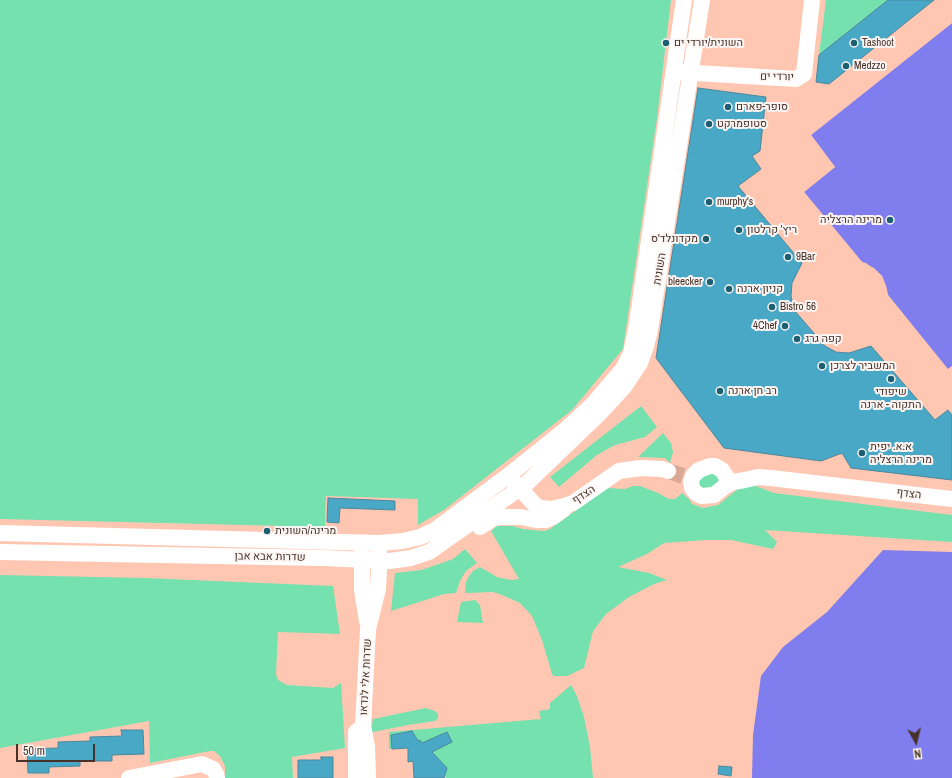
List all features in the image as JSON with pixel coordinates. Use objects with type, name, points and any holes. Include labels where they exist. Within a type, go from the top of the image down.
[{"type":"street","name":"השונית","points":[[519,488],[526,484],[600,414],[624,388],[640,363],[650,330],[682,72],[684,0]]},
{"type":"street","name":"השונית","points":[[509,475],[593,404],[623,369],[631,353],[682,72],[702,0]]},
{"type":"street","name":"יורדי ים","points":[[682,72],[796,79],[804,74],[812,0]]},
{"type":"street","name":"הצדף","points":[[681,475],[710,466],[745,471],[771,478]]},
{"type":"street","points":[[719,467],[725,473],[727,478],[725,486]]},
{"type":"street","name":"הצדף","points":[[509,475],[536,506],[542,508],[558,508],[574,503],[619,471],[641,468],[662,469],[681,475],[691,482],[692,488],[701,496],[714,495],[725,486],[733,482],[758,477],[952,499]]},
{"type":"street","name":"שדרות אבא אבן","points":[[0,533],[378,543],[403,541],[425,535],[455,516],[509,475]]},
{"type":"street","name":"שדרות אבא אבן","points":[[0,552],[340,559],[363,560],[383,565],[429,552],[519,488]]},
{"type":"street","points":[[429,552],[458,542],[492,519],[510,516],[546,520],[574,503]]},
{"type":"street","name":"שדרות אלי לנדאו","points":[[362,542],[362,590],[368,629]]},
{"type":"street","name":"שדרות אלי לנדאו","points":[[368,778],[367,746],[363,726],[368,629],[383,565],[378,543]]},
{"type":"street","points":[[340,559],[352,566],[363,582]]},
{"type":"street","name":"שדרות אלי לנדאו","points":[[356,778],[356,732],[363,726]]},
{"type":"street","points":[[129,778],[202,764],[213,769],[217,778]]},
{"type":"green space","points":[[0,0],[671,0],[657,118],[623,349],[572,410],[444,510],[418,525],[418,499],[326,496],[325,527],[0,519]]},
{"type":"green space","points":[[826,0],[888,0],[819,55]]},
{"type":"green space","points":[[641,406],[657,427],[645,437],[615,445],[597,455],[559,487],[550,477]]},
{"type":"green space","points":[[663,433],[671,443],[673,452],[670,463],[665,458],[638,457]]},
{"type":"green space","points":[[713,472],[721,478],[713,490],[699,487],[699,477]]},
{"type":"green space","points":[[753,485],[774,493],[952,515],[952,542],[765,530],[777,542],[773,549],[731,540],[664,543],[647,554],[618,567],[649,573],[667,580],[654,584],[629,597],[606,614],[593,631],[584,668],[567,676],[554,676],[552,674],[542,640],[532,616],[520,603],[493,592],[465,593],[466,582],[469,576],[473,571],[480,567],[497,577],[511,580],[519,579],[491,531],[497,526],[513,526],[523,529],[544,531],[550,529],[607,488],[625,489],[633,486],[640,486],[669,499],[675,499],[682,493],[692,504],[703,508],[718,505],[738,489]]},
{"type":"green space","points":[[465,549],[477,563],[466,571],[460,581],[456,593],[444,594],[391,611],[395,573],[421,570],[439,564],[453,559]]},
{"type":"green space","points":[[0,575],[145,578],[333,586],[340,634],[278,632],[276,674],[278,680],[287,685],[333,688],[341,683],[345,748],[292,757],[293,778],[225,778],[225,766],[220,756],[214,751],[150,763],[149,721],[0,748]]},
{"type":"green space","points":[[475,600],[480,605],[483,623],[457,622],[461,602]]},
{"type":"green space","points":[[571,685],[577,696],[584,717],[590,747],[593,778],[446,778],[445,774],[447,768],[435,756],[433,751],[451,742],[447,732],[422,743],[420,740],[418,741],[411,731],[392,735],[392,749],[389,749],[389,732],[541,719],[539,711],[550,709],[550,703]]},
{"type":"green space","points":[[426,708],[435,711],[438,714],[438,719],[435,721],[373,732],[371,731],[373,719]]},
{"type":"shaded area","name":"מרינה הרצליה","points":[[952,23],[952,366],[948,370],[888,295],[882,276],[866,263],[862,262],[804,192],[835,167],[811,135]]},
{"type":"shaded area","points":[[883,550],[952,552],[952,778],[752,778],[753,735],[761,676],[783,647],[827,612]]},
{"type":"pier","points":[[952,21],[952,23],[811,135],[835,167],[804,192],[862,262],[874,268],[882,276],[888,295],[948,369],[952,366],[952,369],[948,372],[886,296],[885,287],[880,277],[873,270],[861,263],[802,192],[832,167],[809,137],[809,134]]},
{"type":"building","points":[[888,0],[934,0],[829,84],[816,82],[819,55]]},
{"type":"building","name":"קניון ארנה","points":[[698,88],[766,97],[760,151],[752,156],[761,169],[738,186],[802,263],[792,283],[791,296],[794,310],[825,346],[836,352],[849,353],[871,346],[935,420],[948,410],[952,415],[952,480],[851,468],[842,453],[821,461],[724,448],[656,358]]},
{"type":"building","points":[[328,498],[395,501],[395,510],[340,508],[339,523],[327,522]]},
{"type":"building","points":[[121,730],[143,730],[144,754],[112,755],[112,761],[80,761],[80,766],[49,767],[49,773],[28,773],[27,749],[58,748],[58,742],[90,741],[90,737],[122,736]]},
{"type":"building","points":[[412,731],[418,741],[420,740],[422,743],[447,732],[452,742],[432,752],[447,768],[444,778],[414,778],[413,761],[408,762],[408,748],[392,749],[391,735]]},
{"type":"building","points":[[321,757],[333,757],[333,778],[298,778],[298,760],[321,760]]},
{"type":"building","points":[[719,766],[732,767],[731,776],[718,774]]},
{"type":"tunnel","points":[[668,471],[683,476]]},
{"type":"place","name":"השונית/יורדי ים","points":[[666,43]]},
{"type":"place","name":"Tashoot","points":[[854,43]]},
{"type":"place","name":"Medzzo","points":[[846,66]]},
{"type":"place","name":"סופר-פארם","points":[[728,107]]},
{"type":"place","name":"סטופמרקט","points":[[709,124]]},
{"type":"place","name":"murphy's","points":[[709,202]]},
{"type":"place","name":"מרינה הרצליה","points":[[890,220]]},
{"type":"place","name":"ריץ׳ קרלטון","points":[[739,230]]},
{"type":"place","name":"מקדונלד'ס","points":[[706,239]]},
{"type":"place","name":"9Bar","points":[[788,257]]},
{"type":"place","name":"bleecker","points":[[710,282]]},
{"type":"place","name":"קניון ארנה","points":[[729,289]]},
{"type":"place","name":"Bistro 56","points":[[772,307]]},
{"type":"place","name":"4Chef","points":[[785,326]]},
{"type":"place","name":"קפה גרג","points":[[797,339]]},
{"type":"place","name":"המשביר לצרכן","points":[[822,366]]},
{"type":"place","name":"שיפודי התקוה - ארנה","points":[[891,379]]},
{"type":"place","name":"רב חן ארנה","points":[[720,391]]},
{"type":"place","name":"א.א. יפית מרינה הרצליה","points":[[862,453]]},
{"type":"place","name":"מרינה/השונית","points":[[267,531]]}]
